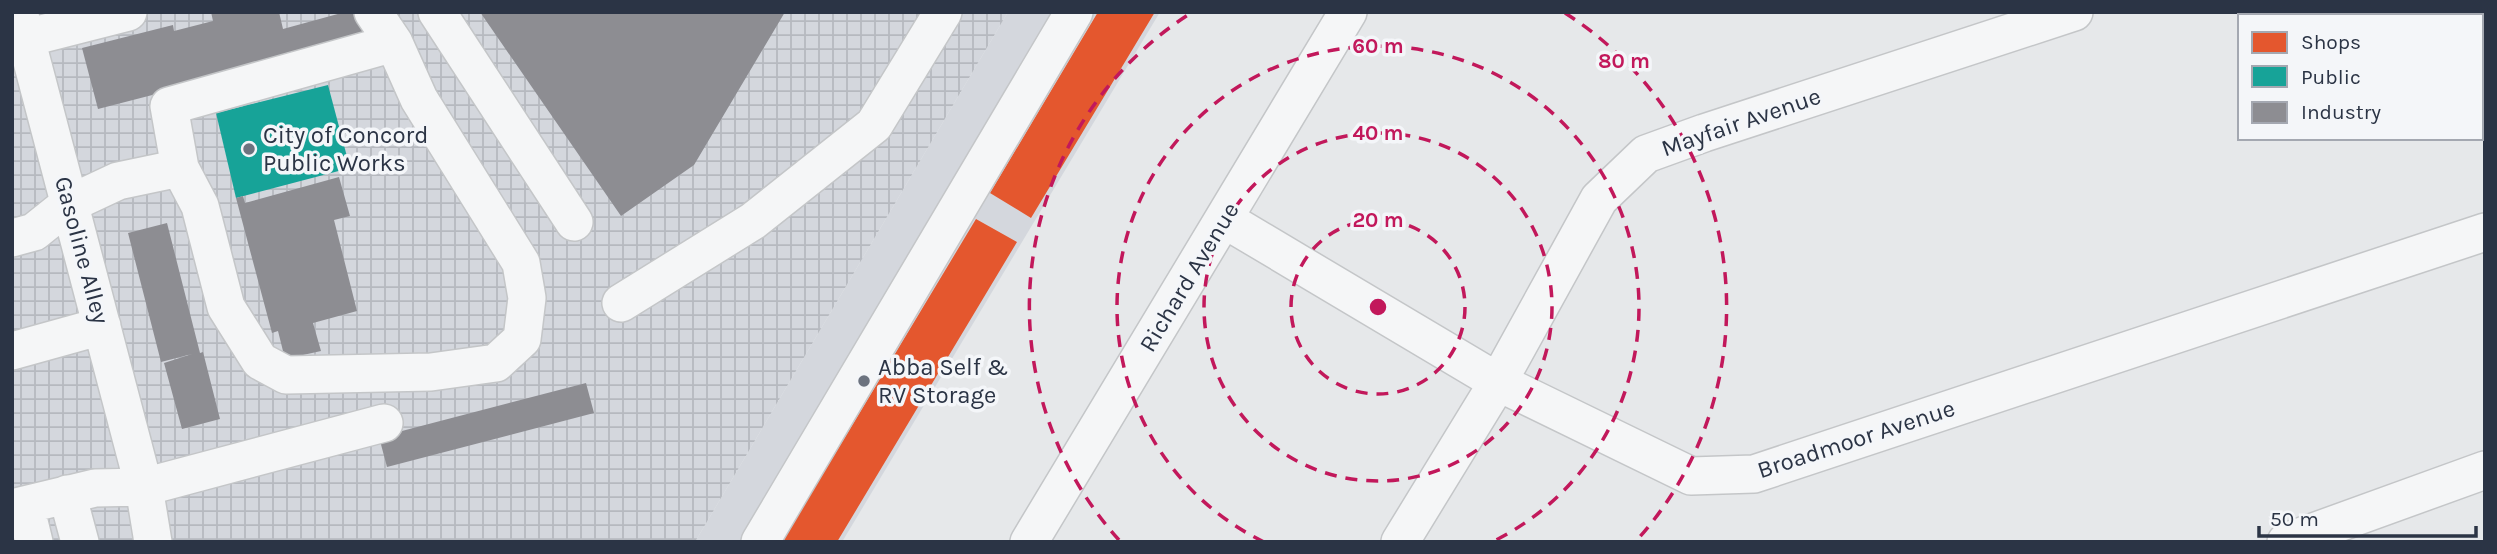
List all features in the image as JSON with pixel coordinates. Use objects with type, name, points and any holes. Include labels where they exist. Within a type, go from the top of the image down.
[{"type":"street","points":[[22,25],[128,12]]},
{"type":"street","points":[[373,12],[394,43],[419,99],[521,263],[527,298],[522,339],[496,363],[431,372],[286,375],[260,361],[226,307],[200,206],[180,168],[169,106],[394,43]]},
{"type":"street","points":[[437,12],[574,222]]},
{"type":"street","points":[[621,303],[753,221],[874,125],[943,12]]},
{"type":"street","points":[[760,542],[1074,12]]},
{"type":"street","name":"Richard Avenue","points":[[1029,542],[1348,12]]},
{"type":"street","name":"Mayfair Avenue","points":[[1400,542],[1498,382],[1599,199],[1646,154],[2074,12]]},
{"type":"street","name":"Gasoline Alley","points":[[22,25],[144,487],[153,542]]},
{"type":"street","points":[[12,238],[34,232],[69,204],[118,181],[180,168]]},
{"type":"street","name":"Broadmoor Avenue","points":[[1224,219],[1498,382],[1691,476],[1754,474],[2485,232]]},
{"type":"street","points":[[12,351],[102,326]]},
{"type":"street","points":[[34,542],[19,506],[95,488],[144,487],[384,424]]},
{"type":"street","points":[[2286,542],[2485,470]]},
{"type":"street","points":[[67,494],[80,542]]},
{"type":"shaded area","points":[[12,12],[1008,12],[695,542],[12,542]]},
{"type":"shaded area","name":"Abba Self & RV Storage","points":[[1008,12],[1160,12],[842,542],[695,542]]},
{"type":"building: Shops","points":[[1098,12],[1155,12],[1031,218],[990,193]]},
{"type":"building: Shops","points":[[976,219],[1017,242],[837,542],[782,542]]},
{"type":"building: Public","points":[[328,85],[350,168],[236,198],[216,113]]},
{"type":"building: Industry","points":[[211,12],[279,12],[283,29],[345,12],[357,12],[364,34],[304,56],[98,109],[82,48],[173,25],[174,31],[213,21]]},
{"type":"building: Industry","points":[[480,12],[785,12],[694,165],[621,216]]},
{"type":"building: Industry","points":[[339,177],[350,216],[334,220],[357,311],[313,323],[321,351],[285,359],[278,331],[272,333],[236,198],[243,196],[245,203]]},
{"type":"building: Industry","points":[[167,223],[220,419],[182,429],[164,363],[192,354],[161,362],[128,233]]},
{"type":"building: Industry","points":[[586,383],[594,413],[387,467],[379,437]]},
{"type":"place","name":"City of Concord Public Works","points":[[249,149]]},
{"type":"place","name":"Abba Self & RV Storage","points":[[864,381]]}]
